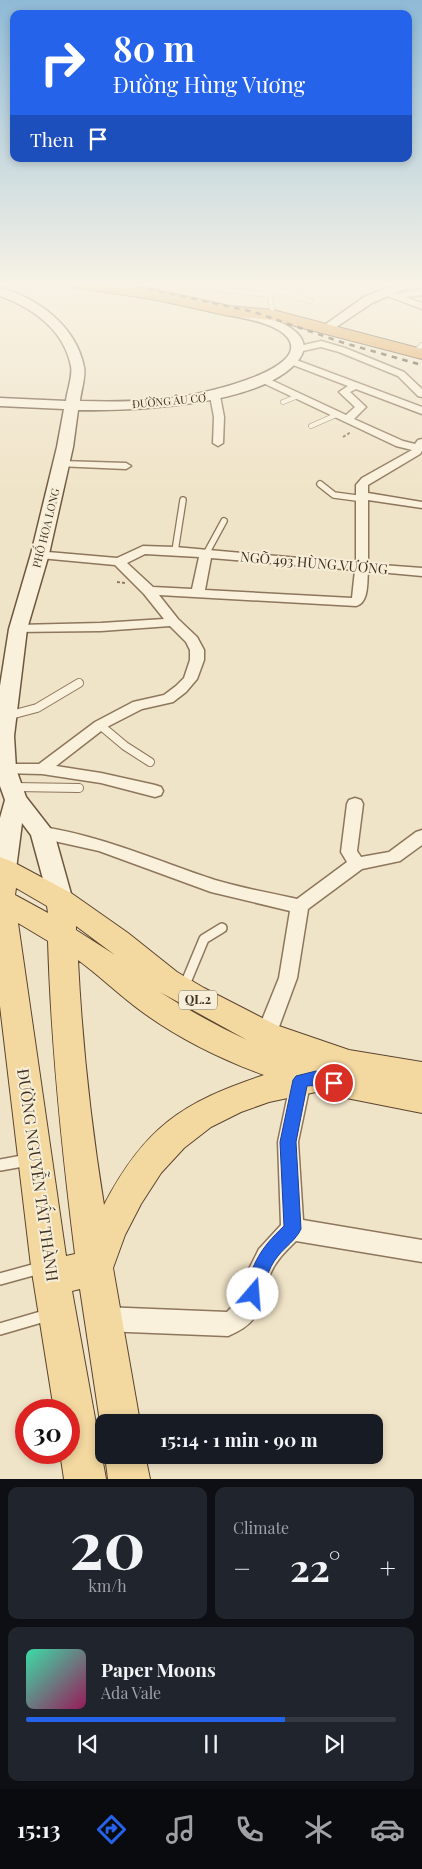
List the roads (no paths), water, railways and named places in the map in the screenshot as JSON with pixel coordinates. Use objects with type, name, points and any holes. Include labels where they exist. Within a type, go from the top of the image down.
[{"type":"main road","name":"QL.2","points":[[1,883],[61,902],[118,941],[167,981],[182,991],[266,1035],[313,1071],[359,1067],[422,1076]]},
{"type":"main road","name":"QL.2","points":[[1,883],[63,936],[101,961],[150,1000],[204,1033],[255,1058],[313,1071],[354,1087],[422,1098]]},
{"type":"main road","name":"ĐƯỜNG NGUYỄN TẤT THÀNH","points":[[1,883],[4,950],[50,1272],[84,1479]]},
{"type":"main road","points":[[61,902],[65,1001],[80,1160],[102,1318],[119,1414]]},
{"type":"main road","points":[[95,1268],[114,1218],[129,1190],[170,1139],[200,1115],[232,1099],[313,1071]]},
{"type":"main road","points":[[50,1272],[95,1268]]},
{"type":"main road","points":[[126,1464],[129,1479]]},
{"type":"street","name":"PHỐ HOA LONG","points":[[1,883],[8,832],[8,788],[2,736],[18,629],[40,554],[61,464],[72,405],[78,368],[72,351]]},
{"type":"street","name":"ĐƯỜNG ÂU CƠ","points":[[0,403],[72,405],[155,403],[215,396],[264,380],[291,361],[297,351]]},
{"type":"street","points":[[345,351],[402,374],[422,394]]},
{"type":"street","points":[[291,361],[422,411]]},
{"type":"street","points":[[264,380],[400,444],[420,447]]},
{"type":"street","points":[[347,420],[361,407],[344,392],[355,386]]},
{"type":"street","points":[[215,396],[219,417],[218,443]]},
{"type":"street","points":[[149,591],[198,592],[353,603],[358,600],[362,567],[364,498],[362,485],[366,480],[420,447]]},
{"type":"street","points":[[61,464],[126,466]]},
{"type":"street","points":[[364,498],[422,505]]},
{"type":"street","name":"NGÕ 493 HÙNG VƯƠNG","points":[[119,562],[143,550],[175,550],[422,572]]},
{"type":"street","points":[[40,554],[119,562],[149,591],[173,622],[192,640],[197,650],[195,669],[190,679],[168,699],[138,704],[100,725],[42,769],[8,788],[42,833],[61,902]]},
{"type":"street","points":[[198,592],[206,554]]},
{"type":"street","points":[[18,629],[101,627],[173,622]]},
{"type":"street","points":[[42,769],[101,778],[156,791]]},
{"type":"street","points":[[355,804],[349,852],[357,864]]},
{"type":"street","points":[[42,833],[92,842],[200,882],[300,906]]},
{"type":"street","points":[[266,1035],[288,978],[300,906],[357,864],[394,857],[422,836]]},
{"type":"street","points":[[102,1318],[228,1324],[239,1320],[248,1309],[262,1264],[272,1249],[292,1229],[288,1142],[313,1071]]},
{"type":"street","points":[[292,1229],[422,1251]]},
{"type":"lane","points":[[284,402],[298,396]]},
{"type":"lane","points":[[311,426],[336,415]]},
{"type":"lane","points":[[320,484],[334,495],[364,498]]},
{"type":"lane","points":[[175,550],[183,500]]},
{"type":"lane","points":[[206,554],[224,521]]},
{"type":"lane","points":[[5,717],[36,708],[79,684]]},
{"type":"lane","points":[[100,725],[134,753],[150,762]]},
{"type":"lane","points":[[8,788],[40,786],[79,788]]},
{"type":"lane","points":[[182,991],[204,940],[222,928]]},
{"type":"lane","points":[[0,1165],[35,1158]]},
{"type":"lane","points":[[0,1279],[50,1272]]},
{"type":"lane","points":[[0,1329],[57,1312]]},
{"type":"railway","points":[[372,351],[422,365]]}]
